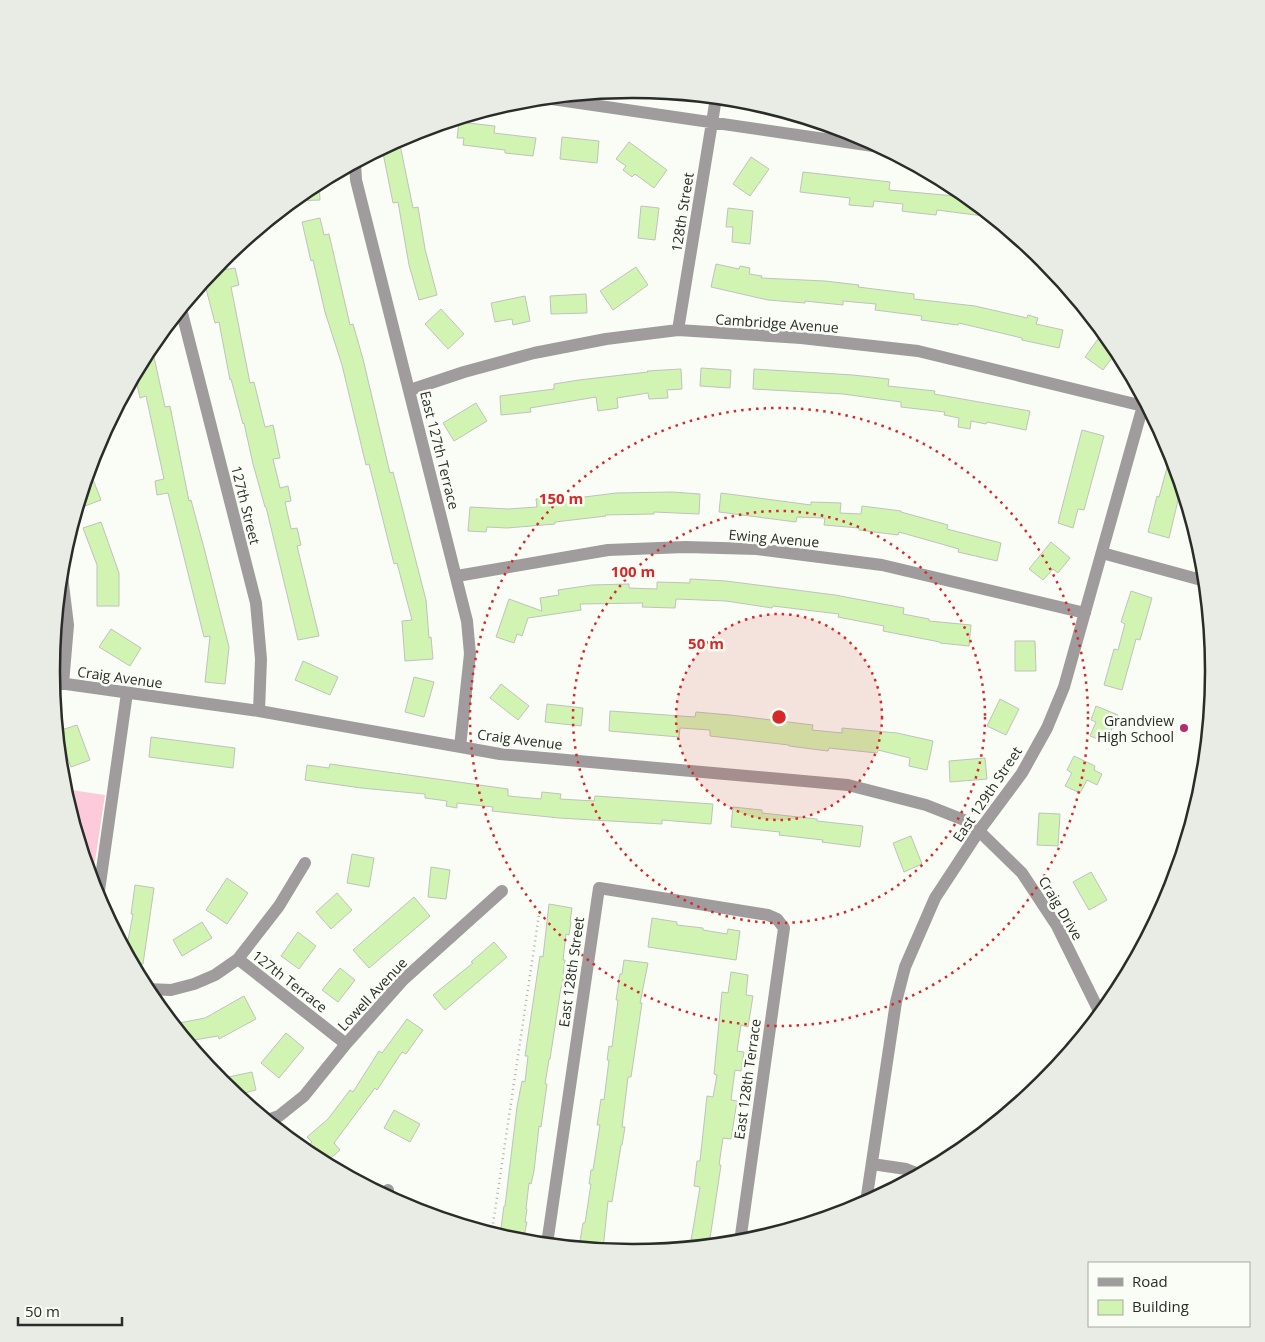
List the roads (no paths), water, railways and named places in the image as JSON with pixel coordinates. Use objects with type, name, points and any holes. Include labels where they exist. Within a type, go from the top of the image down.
[{"type":"street","points":[[572,102],[855,143]]},
{"type":"street","name":"128th Street","points":[[678,330],[715,105]]},
{"type":"street","name":"East 127th Terrace","points":[[355,170],[356,180],[467,621],[470,654],[460,747]]},
{"type":"street","name":"127th Street","points":[[183,316],[256,603],[261,659],[259,712]]},
{"type":"street","name":"Cambridge Avenue","points":[[410,390],[464,372],[534,353],[606,339],[678,330],[801,338],[918,351],[1138,402]]},
{"type":"street","name":"East 129th Street","points":[[867,1193],[896,1002],[906,967],[935,898],[979,831],[1022,773],[1047,728],[1064,687],[1142,411]]},
{"type":"street","name":"Ewing Avenue","points":[[457,576],[608,550],[685,547],[757,549],[882,565],[1085,613]]},
{"type":"street","points":[[1102,553],[1197,579]]},
{"type":"street","points":[[60,671],[68,625],[65,598]]},
{"type":"street","name":"Craig Avenue","points":[[60,683],[259,712],[500,754],[848,785],[926,805],[964,820],[979,831]]},
{"type":"street","points":[[100,881],[127,693]]},
{"type":"street","name":"Craig Drive","points":[[979,831],[1022,873],[1057,926],[1096,1007]]},
{"type":"street","points":[[157,990],[171,990],[194,984],[215,975],[238,959],[279,906],[305,863]]},
{"type":"street","name":"East 128th Street","points":[[548,1237],[599,888],[768,915],[779,922]]},
{"type":"street","name":"Lowell Avenue","points":[[275,1117],[304,1096],[346,1044],[403,980],[502,891]]},
{"type":"street","name":"East 128th Terrace","points":[[741,1233],[784,928],[779,922]]},
{"type":"street","name":"127th Terrace","points":[[238,959],[346,1044]]},
{"type":"street","points":[[872,1164],[911,1171]]},
{"type":"place","name":"Grandview High School","points":[[1184,728]]}]
